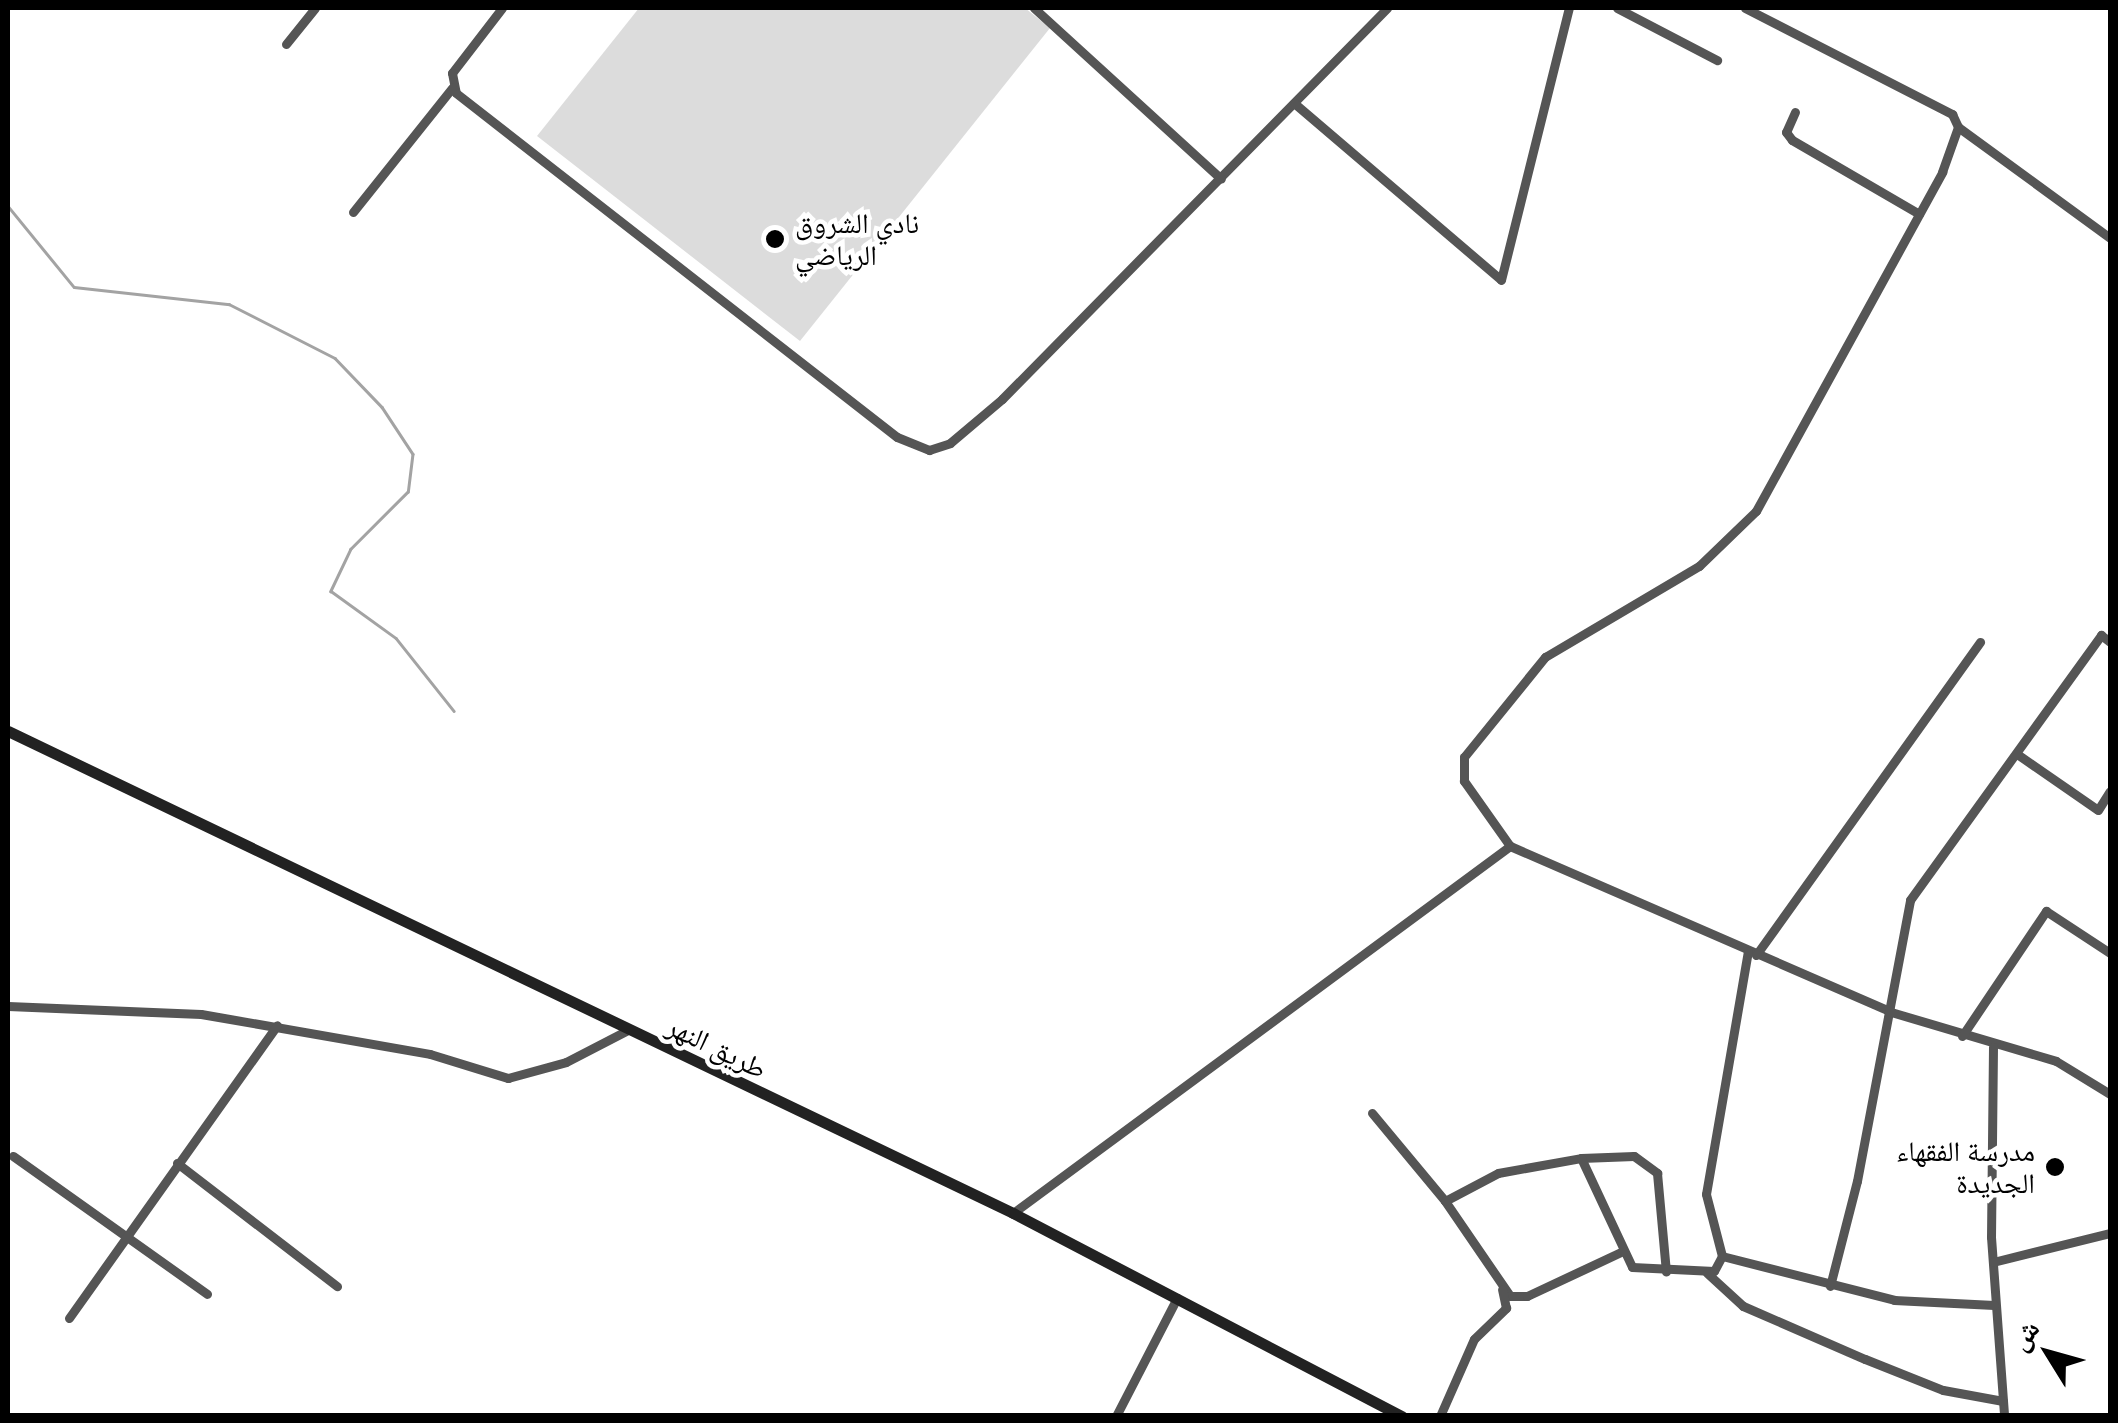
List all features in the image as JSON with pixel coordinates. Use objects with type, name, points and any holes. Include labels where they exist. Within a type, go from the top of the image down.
[{"type":"main road","name":"طريق النهر","points":[[8,730],[626,1031],[1013,1213],[1402,1416]]},
{"type":"street","points":[[286,44],[315,8]]},
{"type":"street","points":[[353,212],[452,88],[452,73],[502,8]]},
{"type":"street","points":[[1034,8],[1221,179]]},
{"type":"street","points":[[452,88],[920,449],[950,443],[1002,398],[1387,8]]},
{"type":"street","points":[[1294,103],[1500,280],[1569,8]]},
{"type":"street","points":[[1617,8],[1718,60]]},
{"type":"street","points":[[1745,8],[1952,114],[1958,128],[2110,238]]},
{"type":"street","points":[[1795,112],[1786,132],[1792,140],[1919,214]]},
{"type":"street","points":[[1958,128],[1919,214],[1816,406],[1733,539],[1658,592],[1546,657],[1464,757],[1468,788],[1510,846],[1891,1012],[1992,1046],[2056,1062],[2110,1094]]},
{"type":"street","points":[[1830,1286],[1891,1012],[1910,900],[2101,635],[2110,642]]},
{"type":"street","points":[[1722,1256],[1706,1194],[1752,953],[1980,642]]},
{"type":"street","points":[[2017,754],[2098,810],[2110,792]]},
{"type":"street","points":[[1013,1213],[1510,846]]},
{"type":"street","points":[[1962,1036],[2046,911],[2110,953]]},
{"type":"street","points":[[8,1006],[96,1006],[277,1025],[430,1054],[508,1078],[566,1062],[626,1031]]},
{"type":"street","points":[[69,1318],[277,1025]]},
{"type":"street","points":[[1992,1046],[1994,1305],[2004,1416]]},
{"type":"street","points":[[1372,1113],[1445,1201],[1501,1285],[1506,1308],[1474,1339],[1440,1416]]},
{"type":"street","points":[[13,1156],[207,1294]]},
{"type":"street","points":[[1445,1201],[1498,1173],[1581,1158],[1634,1156],[1652,1166],[1661,1182],[1666,1272]]},
{"type":"street","points":[[1581,1158],[1623,1252],[1640,1271],[1707,1273],[1743,1306],[1865,1360],[1943,1390],[2003,1401]]},
{"type":"street","points":[[178,1164],[337,1286]]},
{"type":"street","points":[[1993,1262],[2110,1233]]},
{"type":"street","points":[[1501,1285],[1520,1298],[1623,1252]]},
{"type":"street","points":[[1707,1273],[1722,1256]]},
{"type":"street","points":[[1722,1256],[1894,1300],[1994,1305]]},
{"type":"street","points":[[1116,1416],[1178,1298]]},
{"type":"shaded area","name":"نادي الشروق الرياضي","points":[[639,8],[1025,8],[1050,28],[800,341],[537,136]]},
{"type":"waterway","points":[[8,206],[74,287],[229,304],[335,358],[382,407],[413,454],[408,492],[351,549],[331,591],[396,638],[454,711]]},
{"type":"place","name":"نادي الشروق الرياضي","points":[[775,239]]},
{"type":"place","name":"مدرسة الفقهاء الجديدة","points":[[2055,1167]]}]
